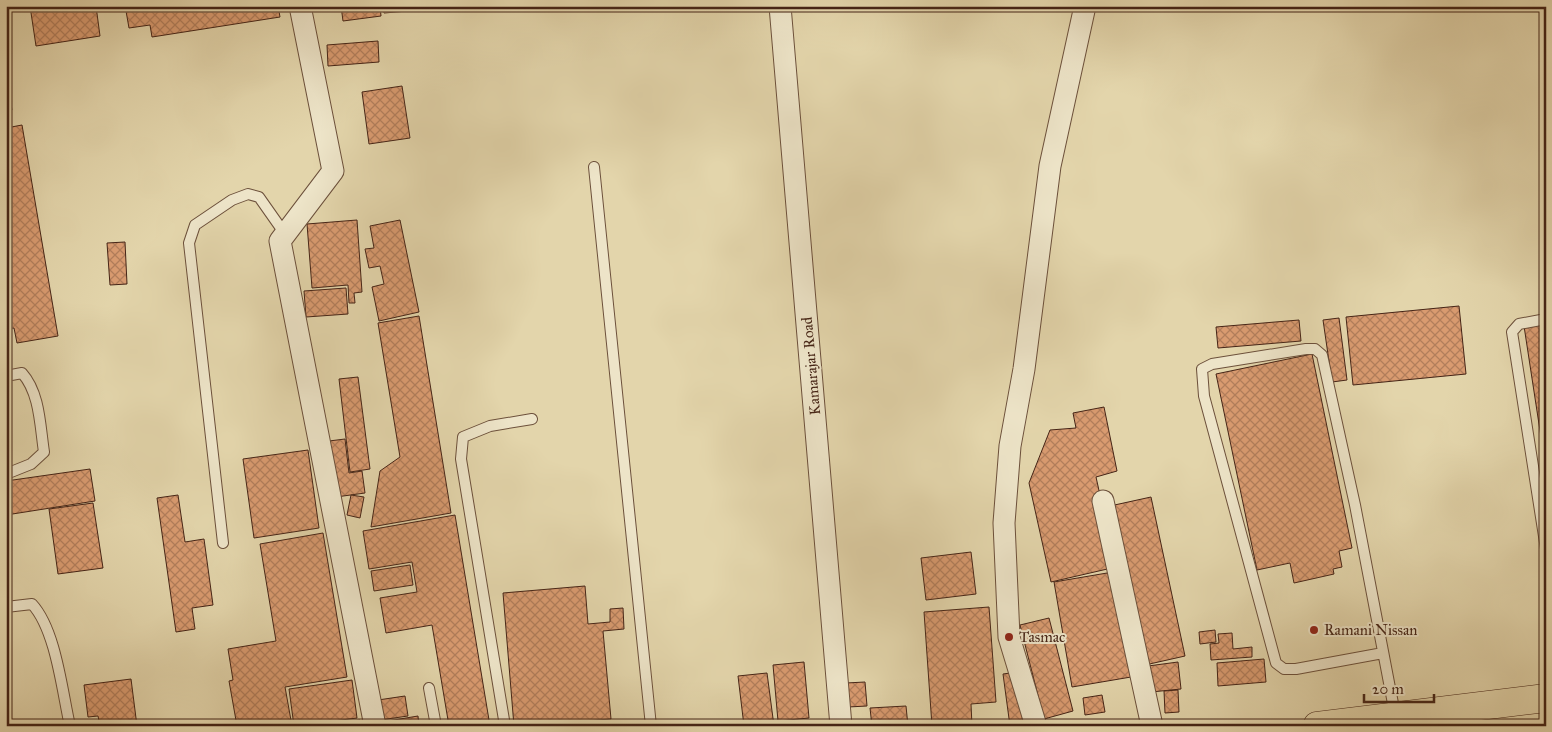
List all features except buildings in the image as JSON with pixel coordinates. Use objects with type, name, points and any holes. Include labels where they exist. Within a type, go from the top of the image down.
[{"type":"highway","points":[[1317,726],[1546,698]]},
{"type":"street","points":[[300,6],[333,170],[280,241],[376,726]]},
{"type":"street","name":"Kamarajar Road","points":[[780,6],[841,726]]},
{"type":"street","points":[[1036,726],[1010,637],[1004,523],[1010,446],[1024,369],[1050,166],[1085,6]]},
{"type":"street","points":[[1103,501],[1152,726]]},
{"type":"lane","points":[[594,167],[651,726]]},
{"type":"lane","points":[[223,543],[189,243],[196,225],[232,200],[248,194],[259,197],[285,234]]},
{"type":"lane","points":[[1546,319],[1519,324],[1512,332],[1546,549]]},
{"type":"lane","points":[[1383,653],[1296,669],[1284,669],[1276,663],[1204,396],[1202,369],[1212,364],[1306,349],[1316,349],[1322,355],[1355,505],[1383,653],[1399,715]]},
{"type":"lane","points":[[6,376],[22,373],[30,381],[35,395],[44,452],[31,464],[6,474]]},
{"type":"lane","points":[[505,726],[461,459],[463,437],[490,426],[532,419]]},
{"type":"lane","points":[[6,607],[32,604],[41,613],[50,634],[70,726]]},
{"type":"lane","points":[[429,688],[436,726]]},
{"type":"place","name":"Ramani Nissan","points":[[1314,630]]},
{"type":"place","name":"Tasmac","points":[[1009,637]]}]
